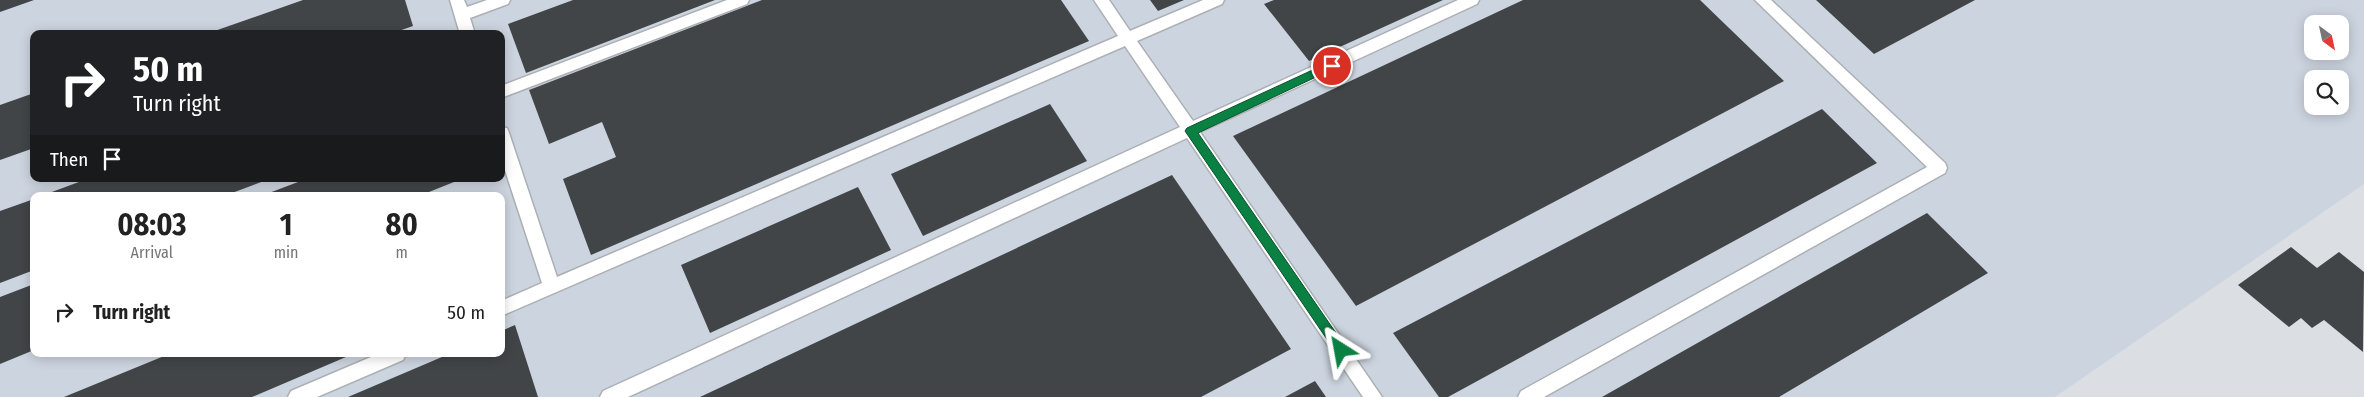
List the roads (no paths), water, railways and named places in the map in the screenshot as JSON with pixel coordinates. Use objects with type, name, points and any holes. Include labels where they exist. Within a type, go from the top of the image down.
[{"type":"lane","points":[[457,0],[467,30]]},
{"type":"lane","points":[[462,15],[503,0]]},
{"type":"lane","points":[[505,90],[742,0]]},
{"type":"lane","points":[[1101,0],[1373,397]]},
{"type":"lane","points":[[505,307],[1217,0]]},
{"type":"lane","points":[[609,397],[1191,131],[1472,0]]},
{"type":"lane","points":[[1528,397],[1939,168],[1762,0]]},
{"type":"lane","points":[[505,145],[552,287]]},
{"type":"lane","points":[[297,397],[391,357]]}]
